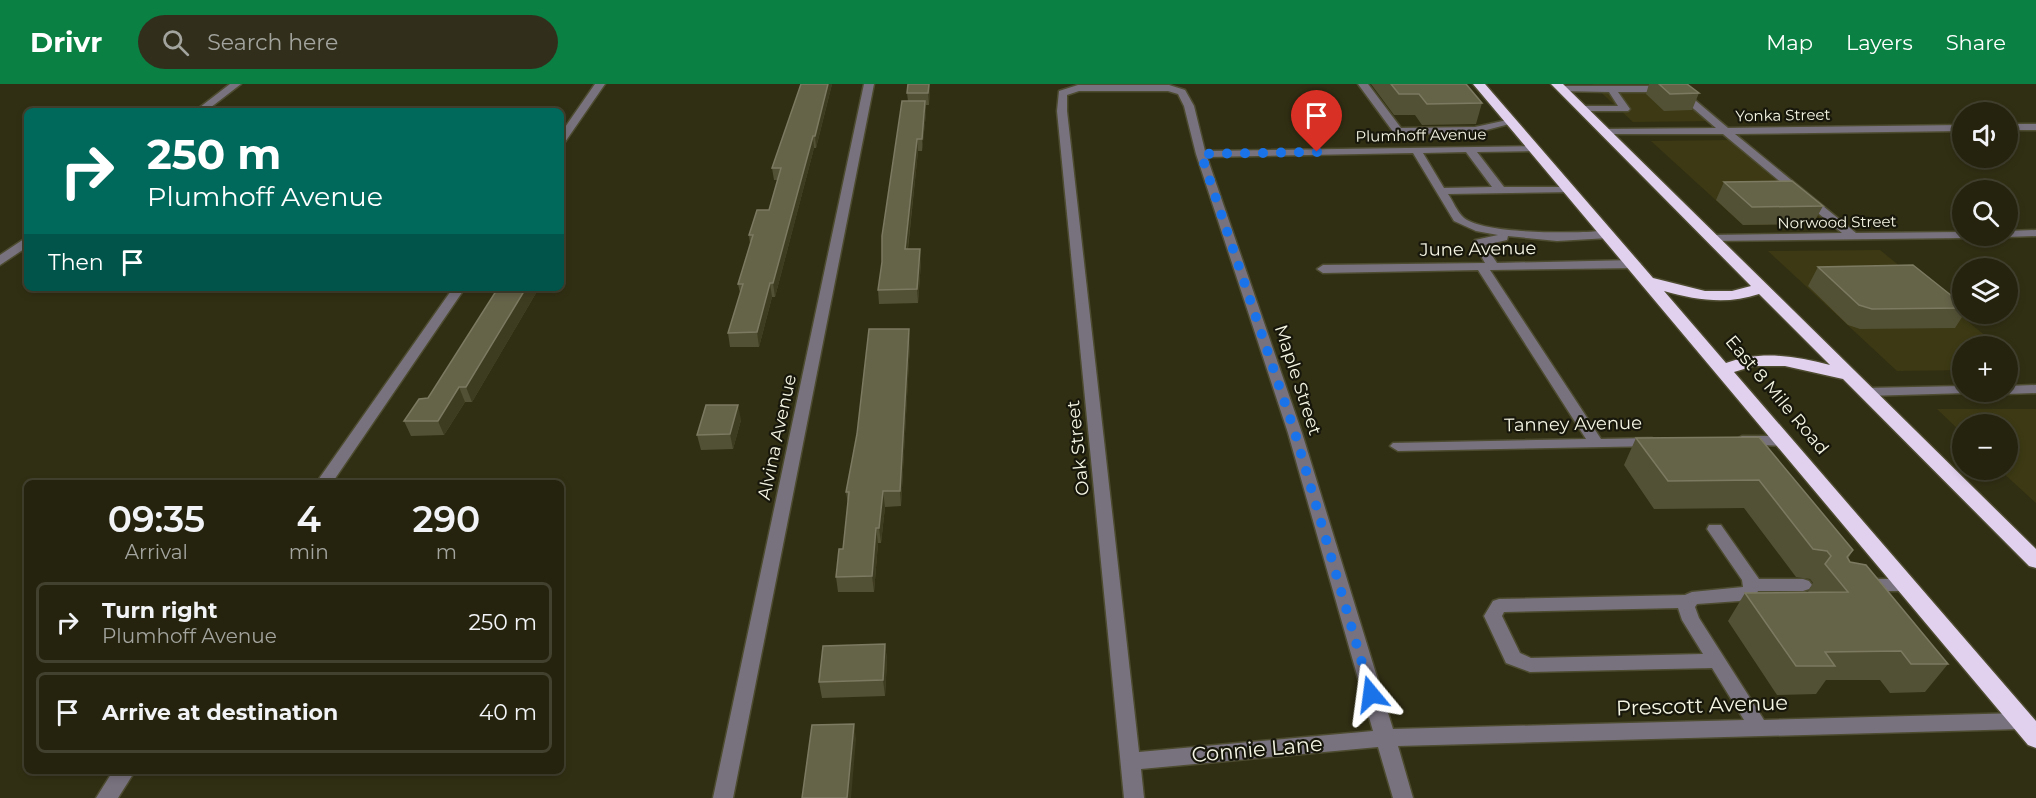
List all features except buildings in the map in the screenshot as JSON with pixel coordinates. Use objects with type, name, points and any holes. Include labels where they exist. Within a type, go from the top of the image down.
[{"type":"highway","name":"East 8 Mile Road","points":[[1479,84],[1635,264],[2029,730]]},
{"type":"highway","points":[[1558,85],[2036,561]]},
{"type":"highway","points":[[1650,282],[1683,292],[1718,298],[1733,297],[1760,288]]},
{"type":"highway","points":[[1724,370],[1738,363],[1767,359],[1805,364],[1848,375]]},
{"type":"street","points":[[204,108],[236,84]]},
{"type":"street","points":[[564,136],[600,84]]},
{"type":"street","name":"Alvina Avenue","points":[[723,798],[869,84]]},
{"type":"street","points":[[1363,84],[1442,191],[1458,219],[1470,226],[1487,230],[1567,236]]},
{"type":"street","points":[[1558,85],[1666,87],[1725,130],[1852,236]]},
{"type":"street","points":[[1581,108],[1625,109],[1609,87]]},
{"type":"street","name":"Maple Street","points":[[1062,93],[1078,88],[1176,90],[1182,92],[1189,106],[1201,154],[1295,433],[1383,738],[1403,798]]},
{"type":"street","name":"Oak Street","points":[[1062,93],[1062,111],[1134,798]]},
{"type":"street","points":[[1398,131],[1475,130],[1512,122]]},
{"type":"street","points":[[2018,127],[2036,127]]},
{"type":"street","name":"Yonka Street","points":[[1605,132],[1952,128]]},
{"type":"street","name":"Plumhoff Avenue","points":[[1201,154],[1534,148]]},
{"type":"street","points":[[1469,149],[1500,190]]},
{"type":"street","points":[[1442,191],[1570,190]]},
{"type":"street","points":[[2018,234],[2036,233]]},
{"type":"street","points":[[1596,443],[1487,267],[1479,242],[1609,235]]},
{"type":"street","name":"Norwood Street","points":[[1712,239],[1952,235]]},
{"type":"street","points":[[0,261],[24,243]]},
{"type":"street","name":"June Avenue","points":[[1323,269],[1635,264]]},
{"type":"street","points":[[326,480],[457,291]]},
{"type":"street","points":[[1866,392],[1952,390]]},
{"type":"street","points":[[2018,390],[2035,390]]},
{"type":"street","points":[[1730,441],[1784,441]]},
{"type":"street","name":"Tanney Avenue","points":[[1398,446],[1663,442]]},
{"type":"street","points":[[1715,529],[1753,585]]},
{"type":"street","points":[[1753,585],[1803,585]]},
{"type":"street","points":[[1753,585],[1749,592],[1739,595],[1692,598],[1686,606],[1691,620],[1759,728]]},
{"type":"street","points":[[1845,585],[1906,585]]},
{"type":"street","points":[[1690,601],[1499,606],[1493,616],[1513,658],[1530,665],[1717,661]]},
{"type":"street","name":"Prescott Avenue","points":[[1383,738],[1759,728],[2029,730]]},
{"type":"street","name":"Connie Lane","points":[[1130,761],[1383,738]]},
{"type":"street","points":[[106,798],[123,774]]},
{"type":"shaded area","points":[[1592,84],[1665,84],[1711,121],[1633,122]]},
{"type":"shaded area","points":[[1729,140],[1832,224],[1743,225],[1651,141]]},
{"type":"shaded area","points":[[1880,250],[1952,309],[1952,324],[1971,324],[1986,336],[1952,336],[1952,370],[1897,371],[1768,251]]},
{"type":"shaded area","points":[[1937,409],[2036,409],[2036,503],[2011,480],[2018,480],[2018,414],[1952,414],[1952,423]]},
{"type":"route","points":[[1317,152],[1201,154],[1236,252],[1295,433],[1371,694]]}]
